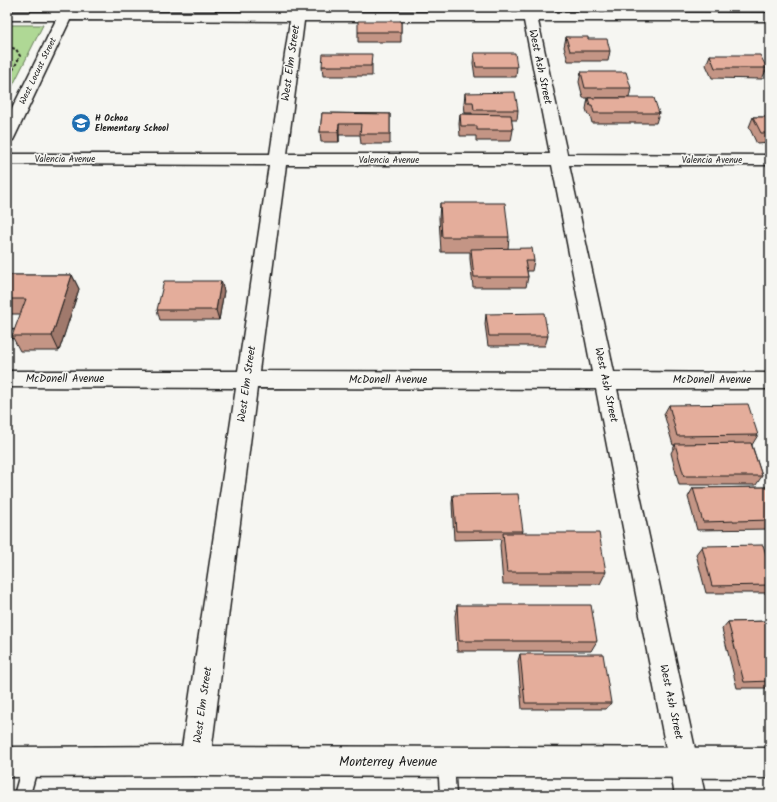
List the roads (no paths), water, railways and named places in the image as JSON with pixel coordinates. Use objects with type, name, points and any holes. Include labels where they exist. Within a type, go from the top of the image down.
[{"type":"street","points":[[7,16],[67,11],[764,13],[770,29]]},
{"type":"street","name":"West Locust Street","points":[[7,136],[67,11]]},
{"type":"street","name":"West Elm Street","points":[[195,761],[298,12]]},
{"type":"street","name":"West Ash Street","points":[[529,12],[690,795]]},
{"type":"street","name":"Valencia Avenue","points":[[7,160],[770,160]]},
{"type":"street","name":"McDonell Avenue","points":[[7,379],[770,380]]},
{"type":"street","name":"Monterrey Avenue","points":[[19,762],[195,761],[770,763]]},
{"type":"lane","points":[[7,334],[20,334]]},
{"type":"lane","points":[[19,762],[22,795]]},
{"type":"lane","points":[[446,762],[448,795]]},
{"type":"place","name":"H Ochoa Elementary School","points":[[81,123]]}]
